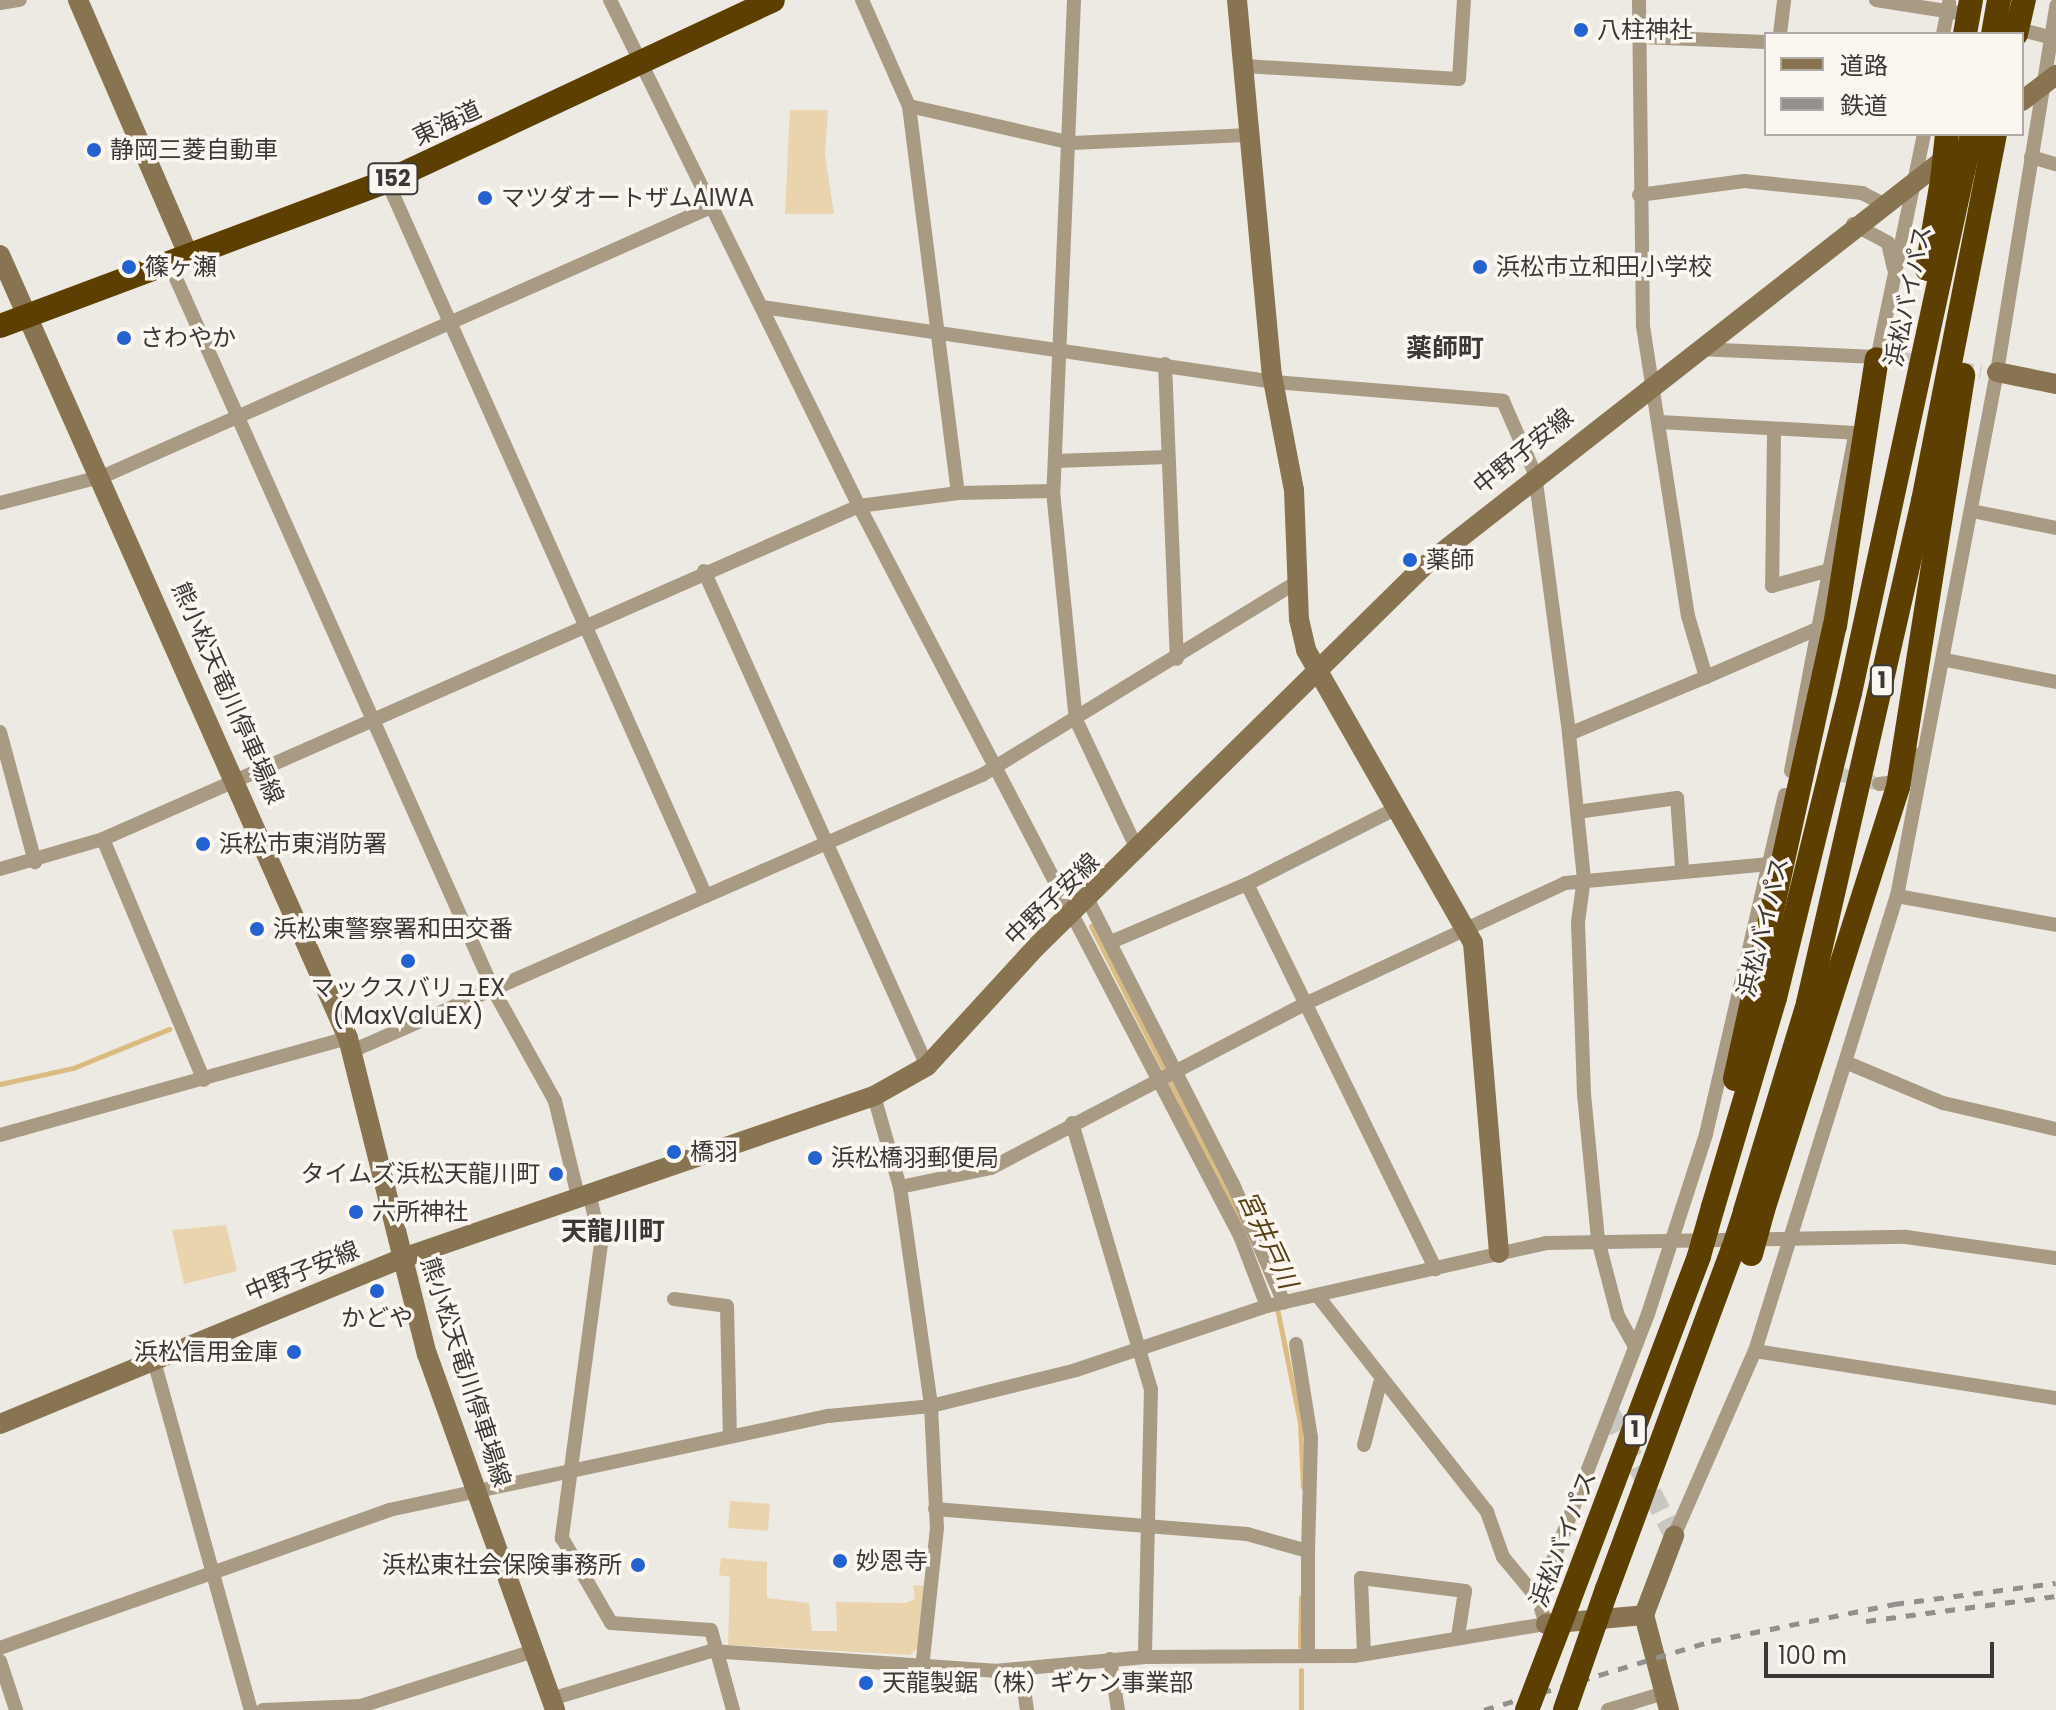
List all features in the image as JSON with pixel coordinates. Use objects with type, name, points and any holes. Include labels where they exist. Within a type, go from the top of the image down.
[{"type":"highway","name":"東海道","points":[[0,326],[180,262],[387,181],[644,64],[773,0]]},
{"type":"highway","points":[[1993,32],[1999,0]]},
{"type":"highway","points":[[2021,32],[2024,0]]},
{"type":"highway","name":"1","points":[[1889,492],[1947,136]]},
{"type":"highway","name":"1","points":[[1888,785],[1910,727],[1970,331],[1985,137]]},
{"type":"highway","name":"浜松バイパス","points":[[1527,1710],[1685,1302],[1688,1250],[1707,1208],[1805,876],[1964,167],[1985,137]]},
{"type":"highway","name":"1","points":[[1565,1710],[1607,1589],[1714,1310],[1742,1252],[1754,1210],[1808,1003],[1923,501],[1981,206]]},
{"type":"highway","points":[[1707,1208],[1760,981],[1835,626],[1887,358]]},
{"type":"highway","points":[[1754,1210],[1888,785]]},
{"type":"main road","points":[[78,0],[180,262]]},
{"type":"main road","points":[[1237,0],[1274,382],[1294,490],[1306,650],[1468,931],[1499,1253]]},
{"type":"main road","points":[[2024,100],[2056,75]]},
{"type":"main road","name":"中野子安線","points":[[0,1424],[400,1259],[874,1096],[927,1066],[1080,904],[1138,851],[1423,567],[1535,474],[1853,224],[1985,137]]},
{"type":"main road","name":"熊小松天竜川停車場線","points":[[0,255],[104,476],[238,779],[350,1044],[400,1259],[553,1704]]},
{"type":"main road","points":[[1989,372],[2056,384]]},
{"type":"main road","points":[[1667,1702],[1644,1615],[1674,1536]]},
{"type":"main road","points":[[1546,1624],[1644,1615]]},
{"type":"street","points":[[0,3],[20,0]]},
{"type":"street","points":[[610,0],[859,506],[995,767],[1080,904],[1111,942],[1175,1071],[1275,1305]]},
{"type":"street","points":[[862,0],[909,106],[958,493]]},
{"type":"street","points":[[1074,0],[1072,143],[1053,491],[1076,720],[1138,851]]},
{"type":"street","points":[[1245,66],[1459,79],[1464,0]]},
{"type":"street","points":[[1639,0],[1639,195],[1652,383],[1688,616],[1706,677]]},
{"type":"street","points":[[1780,32],[1784,0]]},
{"type":"street","points":[[1876,0],[1958,11],[1944,32]]},
{"type":"street","points":[[1674,1536],[1755,1351],[1850,1064],[1897,896],[1946,660],[1972,511],[1989,372],[2031,157],[2039,89],[2053,38],[2056,6]]},
{"type":"street","points":[[2024,33],[2053,38]]},
{"type":"street","points":[[1640,37],[1764,42]]},
{"type":"street","points":[[909,106],[1072,143],[1251,135]]},
{"type":"street","points":[[1538,1599],[1635,1347],[1688,1250],[1770,864],[1796,764],[1826,571],[1855,433],[1887,358],[1894,289],[1924,136]]},
{"type":"street","points":[[2031,157],[2056,164]]},
{"type":"street","points":[[387,181],[451,318],[583,625],[706,896]]},
{"type":"street","points":[[1639,195],[1744,181],[1862,193],[1882,203]]},
{"type":"street","points":[[0,503],[104,476],[451,318],[711,207]]},
{"type":"street","points":[[1853,224],[1888,243],[1894,289]]},
{"type":"street","points":[[180,262],[238,414],[494,991],[555,1101],[601,1244],[562,1538],[611,1623],[711,1630],[711,1651],[733,1710]]},
{"type":"street","points":[[762,307],[935,327],[1274,382],[1503,401],[1535,474],[1569,734],[1584,878],[1578,922],[1584,1094],[1598,1240],[1618,1316],[1635,1347]]},
{"type":"street","points":[[1695,349],[1887,358]]},
{"type":"street","points":[[1165,364],[1177,659]]},
{"type":"street","points":[[1660,422],[1774,433],[1855,433]]},
{"type":"street","points":[[1774,433],[1772,586],[1826,571]]},
{"type":"street","points":[[1055,461],[1168,457]]},
{"type":"street","points":[[0,869],[35,862],[103,839],[704,571],[859,506],[958,493],[1053,491]]},
{"type":"street","points":[[1972,511],[2056,528]]},
{"type":"street","points":[[704,571],[927,1066]]},
{"type":"street","points":[[0,1135],[350,1044],[494,991],[995,767],[1177,659],[1299,581]]},
{"type":"street","points":[[1569,734],[1817,629]]},
{"type":"street","points":[[1946,660],[2056,682]]},
{"type":"street","points":[[1903,866],[1888,785],[1910,780],[1936,709]]},
{"type":"street","points":[[0,732],[35,862]]},
{"type":"street","points":[[1577,812],[1677,798],[1682,868]]},
{"type":"street","points":[[1111,942],[1247,884],[1397,808]]},
{"type":"street","points":[[103,839],[204,1080]]},
{"type":"street","points":[[900,1187],[991,1168],[1072,1123],[1309,1002],[1584,878],[1682,868],[1770,864]]},
{"type":"street","points":[[1247,884],[1309,1002],[1436,1269]]},
{"type":"street","points":[[1897,896],[2056,925]]},
{"type":"street","points":[[1080,904],[1159,1080],[1275,1305]]},
{"type":"street","points":[[1850,1064],[1943,1103],[2056,1129]]},
{"type":"street","points":[[874,1096],[900,1187],[931,1406],[935,1509],[934,1601],[923,1660]]},
{"type":"street","points":[[1072,1123],[1140,1346],[1153,1414],[1145,1657]]},
{"type":"street","points":[[0,1648],[389,1510],[730,1436],[931,1406],[1275,1305],[1499,1253],[1598,1240],[1688,1250],[1794,1236],[1906,1237],[2056,1258]]},
{"type":"street","points":[[553,1704],[711,1651],[923,1660],[1021,1669],[1145,1657],[1364,1654],[1458,1636],[1546,1624],[1538,1599],[1503,1557],[1487,1512],[1380,1383],[1317,1295]]},
{"type":"street","points":[[674,1299],[727,1306],[730,1436]]},
{"type":"street","points":[[1296,1344],[1311,1438],[1304,1550],[1308,1654]]},
{"type":"street","points":[[1755,1351],[2056,1398]]},
{"type":"street","points":[[154,1361],[251,1710]]},
{"type":"street","points":[[1364,1445],[1380,1383]]},
{"type":"street","points":[[935,1509],[1247,1534],[1304,1550]]},
{"type":"street","points":[[1364,1654],[1361,1578],[1465,1591],[1458,1636]]},
{"type":"street","points":[[263,1710],[361,1706],[533,1651]]},
{"type":"street","points":[[1110,1659],[1118,1710]]},
{"type":"street","points":[[0,1661],[16,1710]]},
{"type":"street","points":[[1021,1669],[1027,1710]]},
{"type":"street","points":[[1608,1710],[1667,1702]]},
{"type":"shaded area","points":[[790,110],[828,110],[825,154],[834,214],[785,214]]},
{"type":"shaded area","points":[[226,1225],[237,1271],[184,1284],[172,1230]]},
{"type":"shaded area","points":[[730,1501],[770,1504],[768,1531],[728,1528]]},
{"type":"shaded area","points":[[721,1558],[767,1562],[767,1598],[809,1603],[812,1631],[837,1631],[836,1602],[905,1603],[915,1599],[913,1585],[925,1586],[920,1646],[910,1655],[728,1645],[730,1577],[719,1575]]},
{"type":"waterway","name":"宮井戸川","points":[[1091,926],[1245,1228]]},
{"type":"waterway","points":[[0,1084],[73,1068],[169,1029]]},
{"type":"waterway","name":"宮井戸川","points":[[1277,1308],[1300,1422],[1303,1487]]},
{"type":"waterway","name":"宮井戸川","points":[[1300,1646],[1301,1597]]},
{"type":"waterway","name":"宮井戸川","points":[[1301,1670],[1301,1710]]},
{"type":"tunnel","points":[[1897,358],[1981,372]]},
{"type":"tunnel","points":[[1800,765],[1879,784]]},
{"type":"tunnel","points":[[1610,1413],[1674,1536]]},
{"type":"railway","points":[[1484,1710],[1711,1641],[1894,1604],[2056,1583]]},
{"type":"railway","points":[[1866,1621],[2056,1596]]},
{"type":"place","name":"八柱神社","points":[[1581,30]]},
{"type":"place","name":"静岡三菱自動車","points":[[94,150]]},
{"type":"place","name":"マツダオートザムAIWA","points":[[485,198]]},
{"type":"place","name":"篠ヶ瀬","points":[[129,267]]},
{"type":"place","name":"浜松市立和田小学校","points":[[1480,267]]},
{"type":"place","name":"さわやか","points":[[124,338]]},
{"type":"place","name":"薬師","points":[[1410,560]]},
{"type":"place","name":"浜松市東消防署","points":[[203,844]]},
{"type":"place","name":"浜松東警察署和田交番","points":[[257,929]]},
{"type":"place","name":"マックスバリュEX (MaxValuEX)","points":[[408,961]]},
{"type":"place","name":"橋羽","points":[[674,1152]]},
{"type":"place","name":"浜松橋羽郵便局","points":[[815,1158]]},
{"type":"place","name":"タイムズ浜松天龍川町","points":[[556,1174]]},
{"type":"place","name":"六所神社","points":[[356,1212]]},
{"type":"place","name":"かどや","points":[[377,1291]]},
{"type":"place","name":"浜松信用金庫","points":[[294,1352]]},
{"type":"place","name":"妙恩寺","points":[[840,1561]]},
{"type":"place","name":"浜松東社会保険事務所","points":[[638,1565]]},
{"type":"place","name":"天龍製鋸（株）ギケン事業部","points":[[866,1683]]},
{"type":"district","name":"薬師町","points":[[1445,349]]},
{"type":"district","name":"天龍川町","points":[[613,1232]]}]
